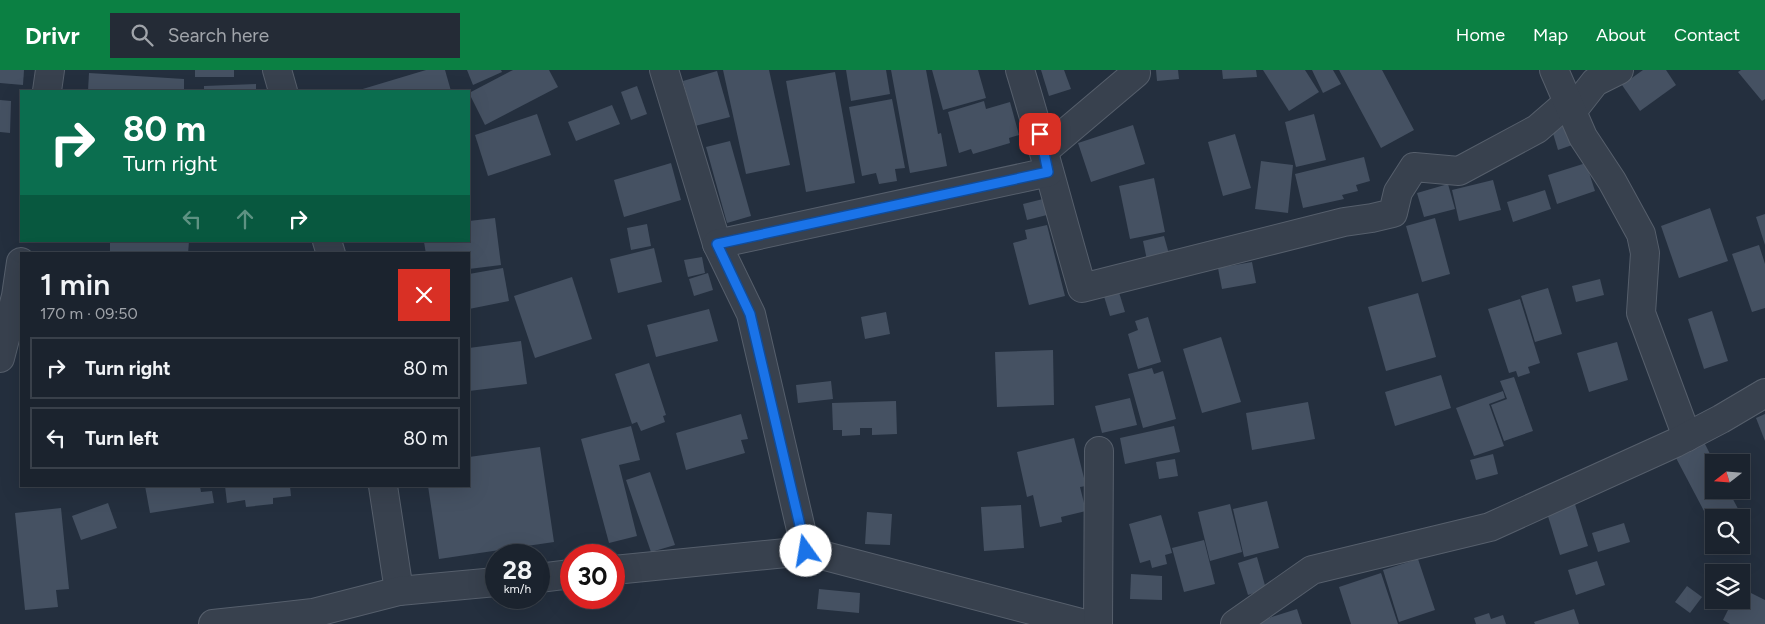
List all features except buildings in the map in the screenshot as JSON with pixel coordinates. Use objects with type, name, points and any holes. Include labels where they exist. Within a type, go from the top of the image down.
[{"type":"street","points":[[46,90],[50,70]]},
{"type":"street","points":[[277,70],[283,90]]},
{"type":"street","points":[[664,70],[717,244],[750,314],[806,551]]},
{"type":"street","points":[[1020,70],[1082,288],[1344,222],[1393,213],[1398,192],[1414,167],[1459,171],[1537,129],[1568,103]]},
{"type":"street","points":[[1554,70],[1583,137],[1612,181],[1641,234],[1644,253],[1641,314],[1687,437]]},
{"type":"street","points":[[1568,103],[1577,105],[1594,82],[1619,70]]},
{"type":"street","points":[[717,244],[1047,161],[1136,73]]},
{"type":"street","points":[[0,358],[16,296],[20,269]]},
{"type":"street","points":[[1235,624],[1312,570],[1490,527],[1687,437],[1722,419],[1765,392]]},
{"type":"street","points":[[1098,624],[1099,451]]},
{"type":"street","points":[[383,487],[399,591]]},
{"type":"street","points":[[625,569],[806,551],[1085,624]]},
{"type":"street","points":[[213,624],[315,619],[399,591],[485,583]]},
{"type":"route","points":[[806,551],[750,314],[717,244],[1048,172],[1045,150],[1040,134]]}]
